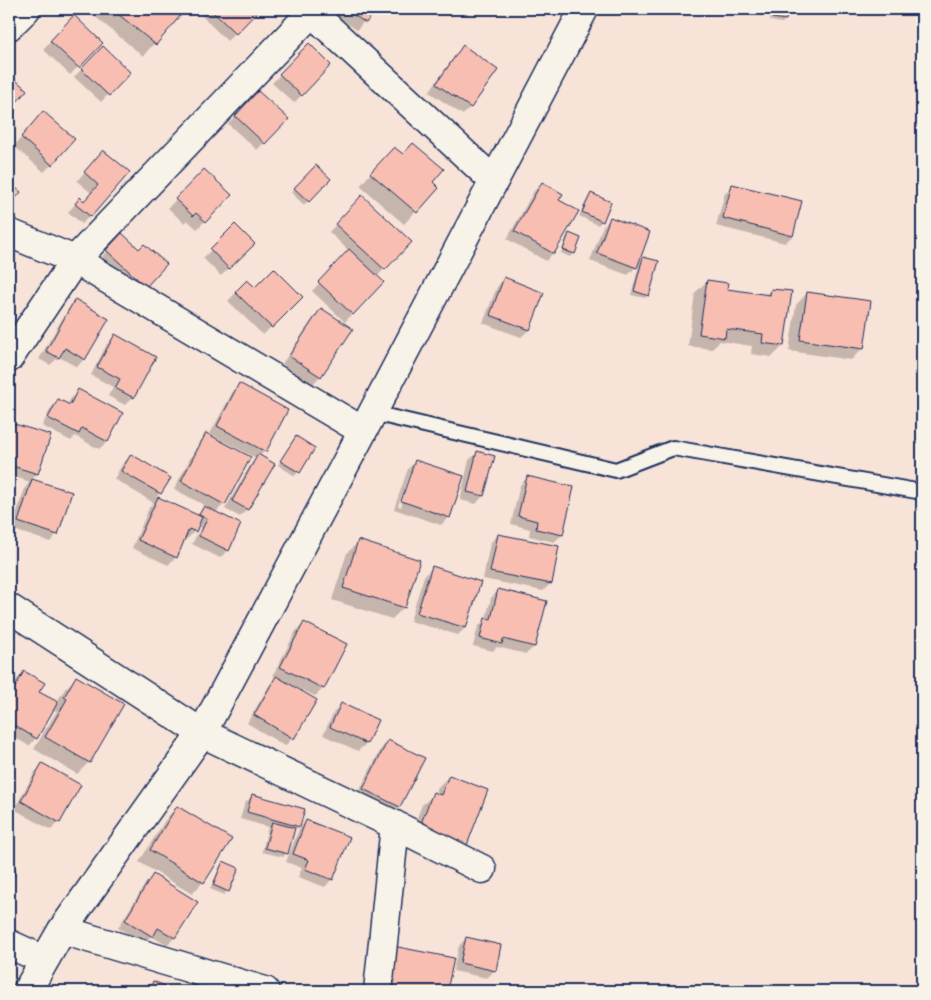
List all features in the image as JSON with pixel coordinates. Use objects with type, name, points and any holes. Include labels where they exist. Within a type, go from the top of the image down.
[{"type":"street","points":[[9,26],[26,9]]},
{"type":"street","points":[[27,991],[62,930],[202,733],[368,422],[584,9]]},
{"type":"street","points":[[9,358],[75,260],[310,10],[494,181]]},
{"type":"street","points":[[9,233],[75,260],[368,422]]},
{"type":"street","points":[[9,608],[202,733],[395,825],[482,869]]},
{"type":"street","points":[[378,991],[395,825]]},
{"type":"street","points":[[62,930],[265,991]]},
{"type":"street","points":[[9,944],[44,960]]},
{"type":"lane","points":[[368,422],[616,470],[673,448],[922,492]]},
{"type":"building","points":[[112,9],[183,9],[185,10],[156,45]]},
{"type":"building","points":[[210,9],[260,9],[236,34]]},
{"type":"building","points":[[345,9],[376,9],[366,23]]},
{"type":"building","points":[[774,9],[788,9],[786,20],[772,18]]},
{"type":"building","points":[[74,15],[103,43],[79,68],[50,41]]},
{"type":"building","points":[[309,43],[331,65],[302,96],[279,74]]},
{"type":"building","points":[[463,45],[498,70],[471,108],[436,84]]},
{"type":"building","points":[[103,46],[131,73],[109,96],[81,69]]},
{"type":"building","points":[[9,74],[27,90],[10,110],[9,109]]},
{"type":"building","points":[[258,91],[289,119],[265,144],[235,116]]},
{"type":"building","points":[[43,111],[75,139],[52,165],[21,137]]},
{"type":"building","points":[[413,143],[444,169],[433,182],[439,188],[417,213],[370,173],[394,147],[403,154]]},
{"type":"building","points":[[103,150],[130,172],[91,217],[75,204],[80,197],[84,201],[98,185],[84,172]]},
{"type":"building","points":[[316,165],[331,179],[309,202],[294,188]]},
{"type":"building","points":[[204,169],[232,195],[206,222],[196,213],[193,216],[175,199]]},
{"type":"building","points":[[542,182],[563,194],[559,200],[579,211],[554,254],[514,231]]},
{"type":"building","points":[[9,183],[21,192],[9,206]]},
{"type":"building","points":[[732,184],[802,201],[793,236],[723,218]]},
{"type":"building","points":[[591,193],[611,202],[603,222],[582,212]]},
{"type":"building","points":[[362,195],[412,242],[385,270],[335,224]]},
{"type":"building","points":[[610,217],[650,232],[637,268],[597,253]]},
{"type":"building","points":[[235,224],[255,244],[229,269],[210,249]]},
{"type":"building","points":[[122,233],[139,249],[144,244],[167,264],[146,287],[106,250]]},
{"type":"building","points":[[569,233],[581,238],[575,254],[563,250]]},
{"type":"building","points":[[349,249],[384,282],[353,315],[318,282]]},
{"type":"building","points":[[643,257],[659,261],[649,296],[634,291]]},
{"type":"building","points":[[274,268],[303,297],[272,328],[235,292],[247,280],[255,287]]},
{"type":"building","points":[[504,277],[544,293],[530,330],[490,315]]},
{"type":"building","points":[[707,280],[728,283],[727,289],[770,295],[771,289],[792,291],[784,346],[762,343],[763,334],[726,329],[725,338],[699,334]]},
{"type":"building","points":[[807,292],[871,301],[864,349],[800,340]]},
{"type":"building","points":[[75,299],[109,319],[85,360],[65,348],[59,358],[46,351]]},
{"type":"building","points":[[321,308],[353,329],[321,377],[289,356]]},
{"type":"building","points":[[115,334],[156,357],[134,398],[115,388],[120,379],[97,367]]},
{"type":"building","points":[[239,383],[288,410],[266,452],[217,426]]},
{"type":"building","points":[[78,389],[123,413],[108,442],[82,428],[79,434],[48,418],[58,399],[70,405]]},
{"type":"building","points":[[11,423],[51,435],[38,474],[9,465],[9,431]]},
{"type":"building","points":[[206,433],[251,457],[225,505],[181,481]]},
{"type":"building","points":[[296,436],[315,448],[300,473],[280,461]]},
{"type":"building","points":[[477,451],[495,456],[484,496],[467,492]]},
{"type":"building","points":[[131,454],[171,478],[161,494],[121,471]]},
{"type":"building","points":[[258,454],[275,464],[248,510],[232,501]]},
{"type":"building","points":[[415,460],[464,476],[450,518],[401,501]]},
{"type":"building","points":[[527,476],[574,487],[563,535],[536,529],[537,521],[518,516]]},
{"type":"building","points":[[32,479],[72,492],[58,535],[18,522]]},
{"type":"building","points":[[158,497],[202,517],[196,532],[189,529],[177,558],[138,540]]},
{"type":"building","points":[[204,506],[241,524],[229,551],[199,536],[207,519],[199,515]]},
{"type":"building","points":[[498,534],[559,546],[552,584],[490,572]]},
{"type":"building","points":[[358,540],[420,560],[405,608],[343,588]]},
{"type":"building","points":[[432,566],[481,582],[466,628],[417,613]]},
{"type":"building","points":[[498,589],[547,601],[535,647],[503,639],[502,644],[480,638],[485,618],[491,619]]},
{"type":"building","points":[[304,622],[347,644],[324,689],[280,667]]},
{"type":"building","points":[[24,671],[45,683],[39,692],[58,702],[37,739],[9,722],[9,698]]},
{"type":"building","points":[[76,676],[124,704],[90,763],[45,737],[67,699],[64,697]]},
{"type":"building","points":[[276,676],[317,700],[294,739],[254,715]]},
{"type":"building","points":[[341,703],[378,720],[367,744],[330,727]]},
{"type":"building","points":[[388,740],[425,758],[400,807],[363,789]]},
{"type":"building","points":[[42,763],[81,785],[60,823],[21,801]]},
{"type":"building","points":[[449,775],[488,790],[467,845],[420,826],[433,792],[441,795]]},
{"type":"building","points":[[252,794],[305,809],[300,827],[247,812]]},
{"type":"building","points":[[177,806],[232,839],[204,883],[150,850]]},
{"type":"building","points":[[306,820],[350,837],[333,880],[305,869],[309,860],[293,854]]},
{"type":"building","points":[[272,822],[295,828],[288,854],[265,848]]},
{"type":"building","points":[[223,861],[239,868],[229,892],[213,885]]},
{"type":"building","points":[[9,867],[16,870],[9,885]]},
{"type":"building","points":[[153,874],[198,902],[175,938],[158,928],[153,937],[125,920]]},
{"type":"building","points":[[466,937],[501,945],[496,971],[460,963]]},
{"type":"building","points":[[393,946],[454,958],[447,991],[384,991]]},
{"type":"building","points":[[153,981],[177,991],[149,991]]}]
